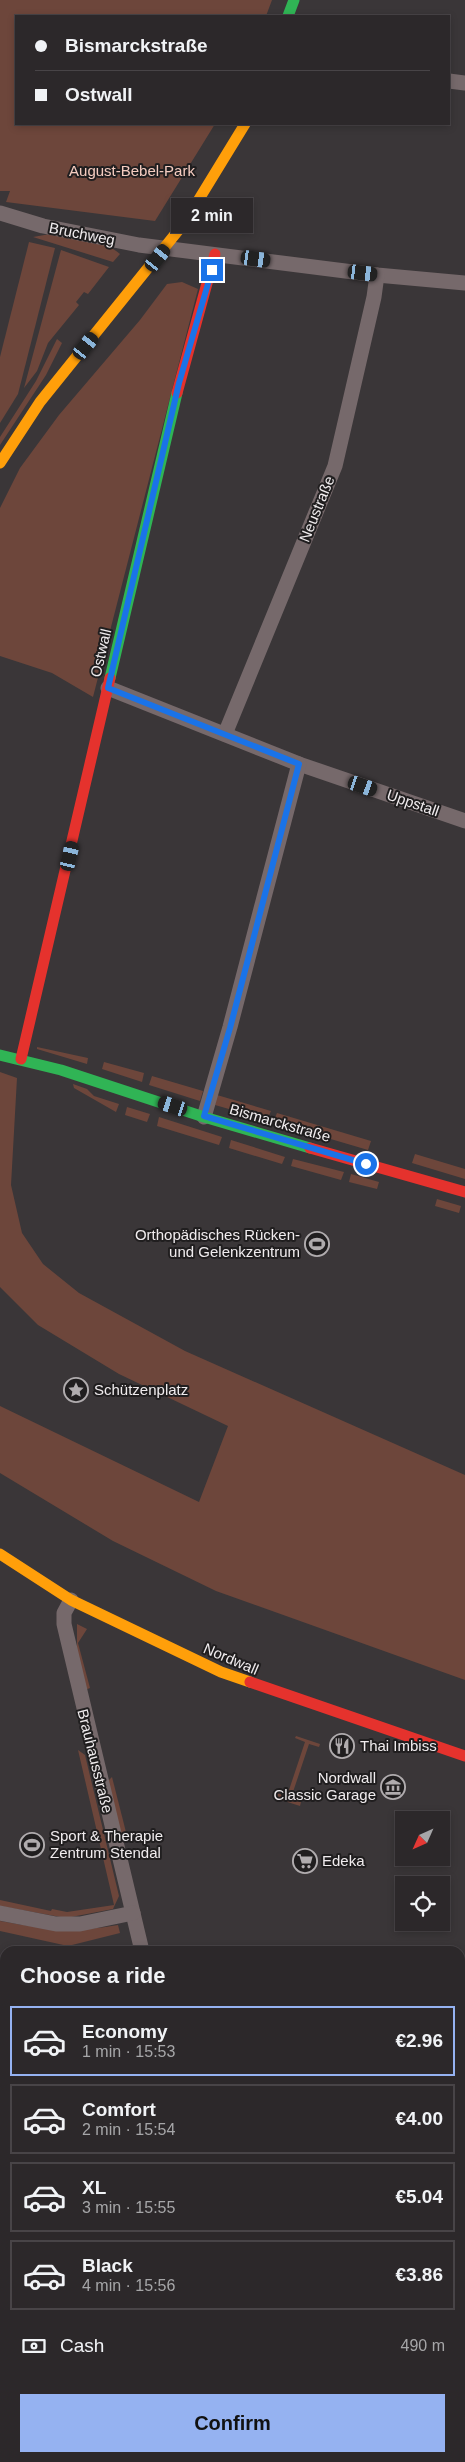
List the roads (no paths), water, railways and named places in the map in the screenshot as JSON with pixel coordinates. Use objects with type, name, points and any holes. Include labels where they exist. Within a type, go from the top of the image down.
[{"type":"street","points":[[288,15],[294,0]]},
{"type":"street","points":[[450,81],[465,83]]},
{"type":"street","points":[[0,463],[40,402],[166,248],[205,192],[243,125]]},
{"type":"street","name":"Bruchweg","points":[[0,214],[43,226],[130,243],[377,275],[465,283]]},
{"type":"street","name":"Ostwall","points":[[21,1059],[179,383],[215,254]]},
{"type":"street","name":"Neustraße","points":[[225,734],[335,466],[372,306],[377,275]]},
{"type":"street","name":"Uppstall","points":[[108,688],[299,764],[465,821]]},
{"type":"street","points":[[204,1116],[230,1028],[299,764]]},
{"type":"street","name":"Bismarckstraße","points":[[0,1055],[79,1075],[204,1116],[465,1192]]},
{"type":"street","name":"Nordwall","points":[[0,1554],[71,1600],[243,1681],[465,1756]]},
{"type":"street","name":"Brauhausstraße","points":[[71,1600],[64,1613],[64,1624],[141,1946]]},
{"type":"street","points":[[0,1913],[56,1924],[80,1924],[133,1913]]},
{"type":"place","name":"Orthopädisches Rücken- und Gelenkzentrum","points":[[317,1244]]},
{"type":"place","name":"Schützenplatz","points":[[76,1390]]},
{"type":"place","name":"Thai Imbiss","points":[[342,1746]]},
{"type":"place","name":"Nordwall Classic Garage","points":[[393,1787]]},
{"type":"place","name":"Sport & Therapie Zentrum Stendal","points":[[32,1845]]},
{"type":"place","name":"Edeka","points":[[305,1861]]},
{"type":"park label","name":"August-Bebel-Park","points":[[132,171]]}]
